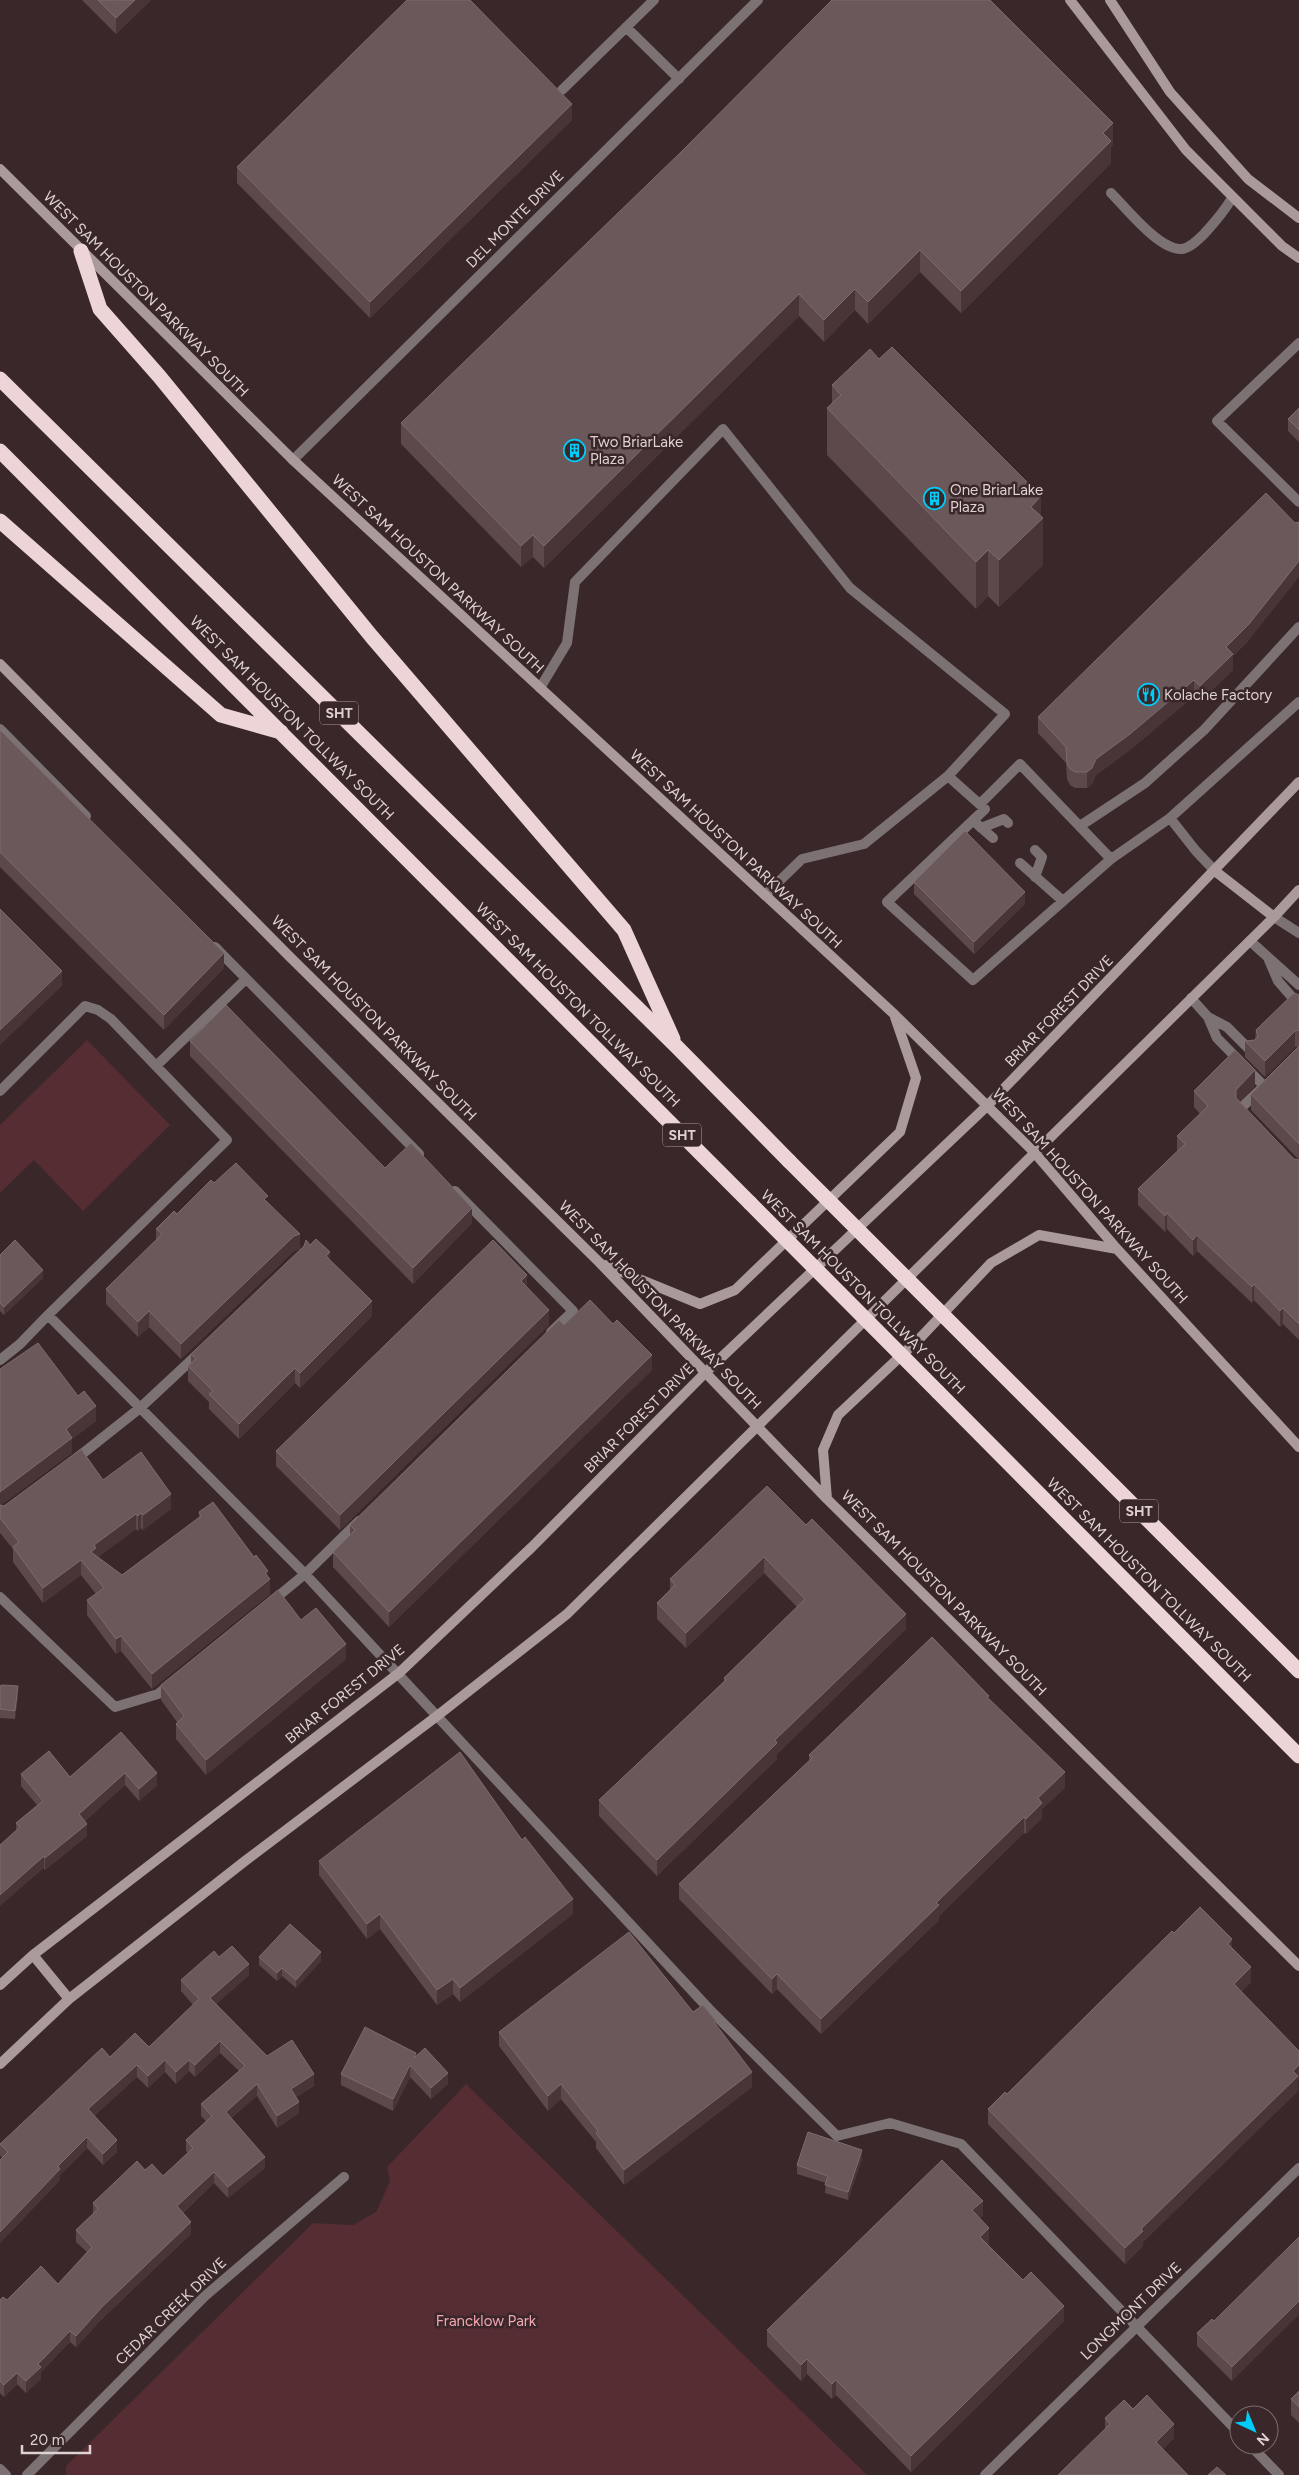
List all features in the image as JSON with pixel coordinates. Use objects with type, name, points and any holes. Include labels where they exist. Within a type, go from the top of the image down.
[{"type":"highway","points":[[81,251],[100,309],[159,376],[372,637],[624,930],[677,1047]]},
{"type":"highway","name":"SHT","points":[[0,379],[677,1047],[788,1161],[1299,1671]]},
{"type":"highway","name":"WEST SAM HOUSTON TOLLWAY SOUTH","points":[[0,451],[283,733],[1299,1756]]},
{"type":"highway","points":[[0,521],[220,715],[283,733]]},
{"type":"main road","points":[[1070,0],[1174,135],[1232,198],[1282,246],[1299,258]]},
{"type":"main road","points":[[1110,0],[1170,92],[1248,178],[1299,218]]},
{"type":"main road","name":"WEST SAM HOUSTON PARKWAY SOUTH","points":[[0,169],[293,460],[894,1014],[988,1105],[1034,1152],[1117,1249],[1299,1447]]},
{"type":"main road","name":"WEST SAM HOUSTON PARKWAY SOUTH","points":[[0,664],[288,955],[599,1262],[827,1499],[1299,1966]]},
{"type":"main road","name":"BRIAR FOREST DRIVE","points":[[0,1985],[33,1955],[399,1673],[532,1547],[706,1372],[988,1105],[1216,871],[1299,782]]},
{"type":"main road","points":[[1216,871],[1274,917]]},
{"type":"main road","points":[[0,2064],[69,1999],[244,1861],[437,1716],[568,1614],[1190,998],[1250,941],[1299,890]]},
{"type":"main road","points":[[599,1262],[700,1304],[735,1290],[900,1132],[916,1078],[894,1014]]},
{"type":"main road","points":[[827,1499],[823,1450],[838,1415],[921,1337],[991,1264],[1039,1235],[1117,1249]]},
{"type":"main road","points":[[33,1955],[69,1999]]},
{"type":"street","points":[[562,90],[654,0]]},
{"type":"street","name":"DEL MONTE DRIVE","points":[[293,460],[758,0]]},
{"type":"street","points":[[626,27],[679,78]]},
{"type":"street","points":[[1111,193],[1160,242],[1172,249],[1184,249],[1197,241],[1223,215],[1232,198]]},
{"type":"street","points":[[1299,343],[1216,421],[1299,502]]},
{"type":"street","points":[[540,688],[567,643],[576,582],[723,429],[850,588],[1004,714],[948,776],[864,844],[802,859],[765,895]]},
{"type":"street","points":[[1080,826],[1145,783],[1204,730],[1299,627]]},
{"type":"street","points":[[948,776],[985,809],[887,902],[973,980],[1111,859],[1170,818],[1299,702]]},
{"type":"street","points":[[0,729],[96,826]]},
{"type":"street","points":[[980,804],[1020,764],[1111,859]]},
{"type":"street","points":[[1170,818],[1196,852],[1216,871]]},
{"type":"street","points":[[981,828],[1004,819],[1008,823]]},
{"type":"street","points":[[973,820],[993,838]]},
{"type":"street","points":[[1035,850],[1042,858],[1035,876]]},
{"type":"street","points":[[1020,864],[1063,901]]},
{"type":"street","points":[[1274,917],[1299,933]]},
{"type":"street","points":[[205,937],[427,1162]]},
{"type":"street","points":[[1250,941],[1299,985]]},
{"type":"street","points":[[1268,959],[1278,981],[1298,1004]]},
{"type":"street","points":[[156,1066],[246,979]]},
{"type":"street","points":[[1190,998],[1208,1017],[1226,1027],[1251,1051]]},
{"type":"street","points":[[0,1091],[85,1006],[98,1010],[111,1019],[227,1140],[20,1344],[0,1360]]},
{"type":"street","points":[[1208,1017],[1217,1038],[1264,1086]]},
{"type":"street","points":[[1250,1121],[1241,1110],[1273,1076]]},
{"type":"street","points":[[448,1184],[573,1310],[545,1338]]},
{"type":"street","points":[[48,1316],[305,1574],[710,2010],[837,2136],[890,2123],[960,2144],[1229,2423]]},
{"type":"street","points":[[62,1470],[140,1408],[208,1344]]},
{"type":"street","points":[[259,1612],[305,1574],[368,1512]]},
{"type":"street","points":[[0,1597],[115,1707],[158,1694],[181,1675]]},
{"type":"street","name":"LONGMONT DRIVE","points":[[985,2475],[1299,2168]]},
{"type":"street","name":"CEDAR CREEK DRIVE","points":[[27,2475],[205,2296],[344,2177]]},
{"type":"street","points":[[1260,2455],[1279,2475]]},
{"type":"street","points":[[0,2469],[6,2475]]},
{"type":"green space","points":[[87,1040],[170,1125],[83,1211],[34,1160],[0,1193],[0,1125]]},
{"type":"green space","name":"Francklow Park","points":[[466,2084],[867,2475],[66,2475],[66,2466],[313,2223],[353,2225],[376,2212],[390,2181],[387,2167]]},
{"type":"building","points":[[98,0],[135,0],[116,18]]},
{"type":"building","points":[[407,0],[470,0],[572,104],[370,302],[237,167]]},
{"type":"building","points":[[832,0],[990,0],[1113,123],[1103,133],[1111,141],[961,291],[920,250],[868,302],[855,289],[824,320],[799,294],[544,546],[533,535],[521,546],[401,423],[681,152]]},
{"type":"building","points":[[892,347],[1041,496],[1031,507],[1043,518],[999,560],[988,550],[976,562],[827,408],[841,395],[832,385],[870,349],[879,359]]},
{"type":"building","points":[[1299,408],[1299,430],[1288,419]]},
{"type":"building","points":[[1266,493],[1295,523],[1299,522],[1299,561],[1249,624],[1226,647],[1233,654],[1200,686],[1194,680],[1130,734],[1096,759],[1092,768],[1087,772],[1075,772],[1070,769],[1067,763],[1066,747],[1038,717]]},
{"type":"building","points":[[0,730],[224,953],[164,1015],[0,852]]},
{"type":"building","points":[[965,831],[1025,892],[974,942],[914,882]]},
{"type":"building","points":[[0,909],[62,971],[0,1030]]},
{"type":"building","points":[[1294,993],[1299,995],[1299,1030],[1295,1031],[1265,1061],[1245,1041],[1255,1040],[1258,1036],[1256,1030]]},
{"type":"building","points":[[226,1005],[385,1168],[411,1143],[472,1208],[413,1268],[190,1041]]},
{"type":"building","points":[[1299,1046],[1299,1144],[1251,1094]]},
{"type":"building","points":[[1235,1050],[1255,1070],[1236,1090],[1236,1098],[1294,1159],[1299,1160],[1299,1324],[1283,1308],[1280,1311],[1254,1284],[1252,1287],[1197,1235],[1193,1240],[1167,1213],[1165,1216],[1138,1189],[1185,1144],[1177,1136],[1208,1106],[1194,1091]]},
{"type":"building","points":[[236,1163],[268,1196],[264,1199],[300,1234],[294,1236],[181,1344],[149,1311],[138,1322],[106,1289],[162,1234],[156,1229],[174,1211],[177,1214],[211,1180],[214,1183]]},
{"type":"building","points":[[316,1239],[330,1252],[326,1256],[372,1301],[300,1373],[295,1368],[239,1424],[209,1394],[213,1391],[188,1366],[196,1359],[191,1354],[304,1246],[306,1240],[310,1245]]},
{"type":"building","points":[[15,1240],[43,1270],[4,1307],[0,1303],[0,1255]]},
{"type":"building","points":[[493,1240],[527,1275],[521,1281],[549,1310],[340,1515],[276,1451]]},
{"type":"building","points":[[590,1300],[613,1324],[617,1320],[652,1355],[389,1612],[333,1552],[355,1530],[350,1525],[559,1320],[564,1325]]},
{"type":"building","points":[[38,1343],[78,1396],[84,1391],[96,1406],[66,1429],[72,1438],[0,1492],[0,1369]]},
{"type":"building","points":[[81,1449],[103,1480],[141,1452],[171,1494],[143,1515],[141,1513],[138,1516],[136,1514],[94,1545],[96,1548],[91,1552],[122,1575],[201,1516],[199,1512],[213,1502],[254,1557],[256,1555],[268,1571],[265,1573],[270,1579],[152,1674],[121,1636],[116,1639],[87,1600],[104,1588],[81,1560],[43,1588],[13,1547],[19,1542],[0,1518],[0,1505],[4,1506]]},
{"type":"building","points":[[767,1486],[806,1525],[812,1519],[906,1614],[775,1740],[777,1743],[657,1860],[599,1800],[726,1680],[724,1678],[805,1599],[764,1557],[686,1633],[657,1603],[675,1585],[670,1579]]},
{"type":"building","points":[[278,1590],[301,1620],[316,1608],[346,1644],[206,1760],[176,1724],[184,1716],[161,1685]]},
{"type":"building","points":[[932,1637],[989,1696],[987,1697],[1065,1772],[1038,1798],[1042,1803],[1026,1819],[1024,1817],[936,1903],[939,1905],[821,2019],[777,1974],[772,1979],[679,1884],[812,1758],[809,1755]]},
{"type":"building","points":[[0,1686],[18,1686],[15,1711],[0,1709]]},
{"type":"building","points":[[121,1732],[157,1773],[139,1789],[125,1773],[79,1814],[87,1824],[45,1858],[44,1856],[0,1895],[0,1845],[20,1827],[16,1823],[43,1801],[21,1774],[49,1751],[70,1777]]},
{"type":"building","points":[[460,1752],[522,1840],[525,1837],[573,1899],[460,1988],[453,1979],[437,1990],[380,1914],[367,1924],[319,1861]]},
{"type":"building","points":[[1200,1907],[1232,1939],[1228,1944],[1251,1967],[1234,1984],[1299,2051],[1299,2065],[1293,2071],[1298,2076],[1141,2229],[1143,2231],[1125,2248],[988,2109],[1005,2092],[1007,2094],[1172,1931],[1174,1933]]},
{"type":"building","points":[[290,1924],[321,1952],[296,1980],[282,1968],[277,1973],[259,1957]]},
{"type":"building","points":[[629,1932],[693,2012],[703,2005],[752,2072],[624,2170],[596,2133],[598,2131],[561,2084],[548,2096],[499,2032]]},
{"type":"building","points":[[232,1946],[249,1964],[210,1998],[267,2056],[292,2040],[314,2074],[291,2089],[299,2102],[277,2116],[257,2084],[226,2112],[265,2157],[228,2187],[214,2172],[177,2206],[191,2222],[102,2307],[76,2336],[70,2331],[38,2364],[41,2367],[26,2381],[17,2373],[4,2385],[0,2381],[0,2300],[3,2297],[7,2300],[41,2266],[58,2284],[92,2247],[76,2230],[98,2209],[93,2203],[137,2161],[145,2170],[152,2164],[163,2176],[193,2148],[186,2140],[212,2116],[201,2104],[245,2066],[220,2041],[195,2065],[189,2060],[176,2072],[165,2060],[148,2076],[137,2065],[88,2109],[117,2140],[103,2154],[87,2137],[58,2166],[60,2169],[0,2232],[0,2160],[8,2152],[0,2144],[102,2048],[110,2057],[135,2033],[149,2047],[199,1999],[181,1980],[214,1951],[219,1957]]},
{"type":"building","points":[[365,2027],[416,2053],[414,2058],[425,2048],[448,2073],[431,2088],[410,2065],[393,2099],[341,2074]]},
{"type":"building","points":[[808,2132],[862,2150],[848,2192],[825,2185],[828,2176],[797,2165]]},
{"type":"building","points":[[942,2160],[983,2201],[972,2210],[989,2228],[980,2237],[1023,2280],[1031,2272],[1064,2306],[911,2456],[836,2380],[832,2384],[807,2359],[801,2365],[767,2330]]},
{"type":"building","points":[[1299,2237],[1299,2301],[1232,2367],[1197,2333],[1212,2319],[1214,2321]]},
{"type":"building","points":[[1299,2391],[1299,2407],[1291,2399]]},
{"type":"building","points":[[1147,2395],[1174,2424],[1156,2442],[1188,2475],[1058,2475],[1110,2424],[1105,2418],[1124,2400],[1133,2409]]},
{"type":"building","points":[[1217,2467],[1226,2475],[1208,2475]]},
{"type":"place","name":"Two BriarLake Plaza","points":[[574,451]]},
{"type":"place","name":"One BriarLake Plaza","points":[[934,499]]},
{"type":"place","name":"Kolache Factory","points":[[1148,695]]}]
